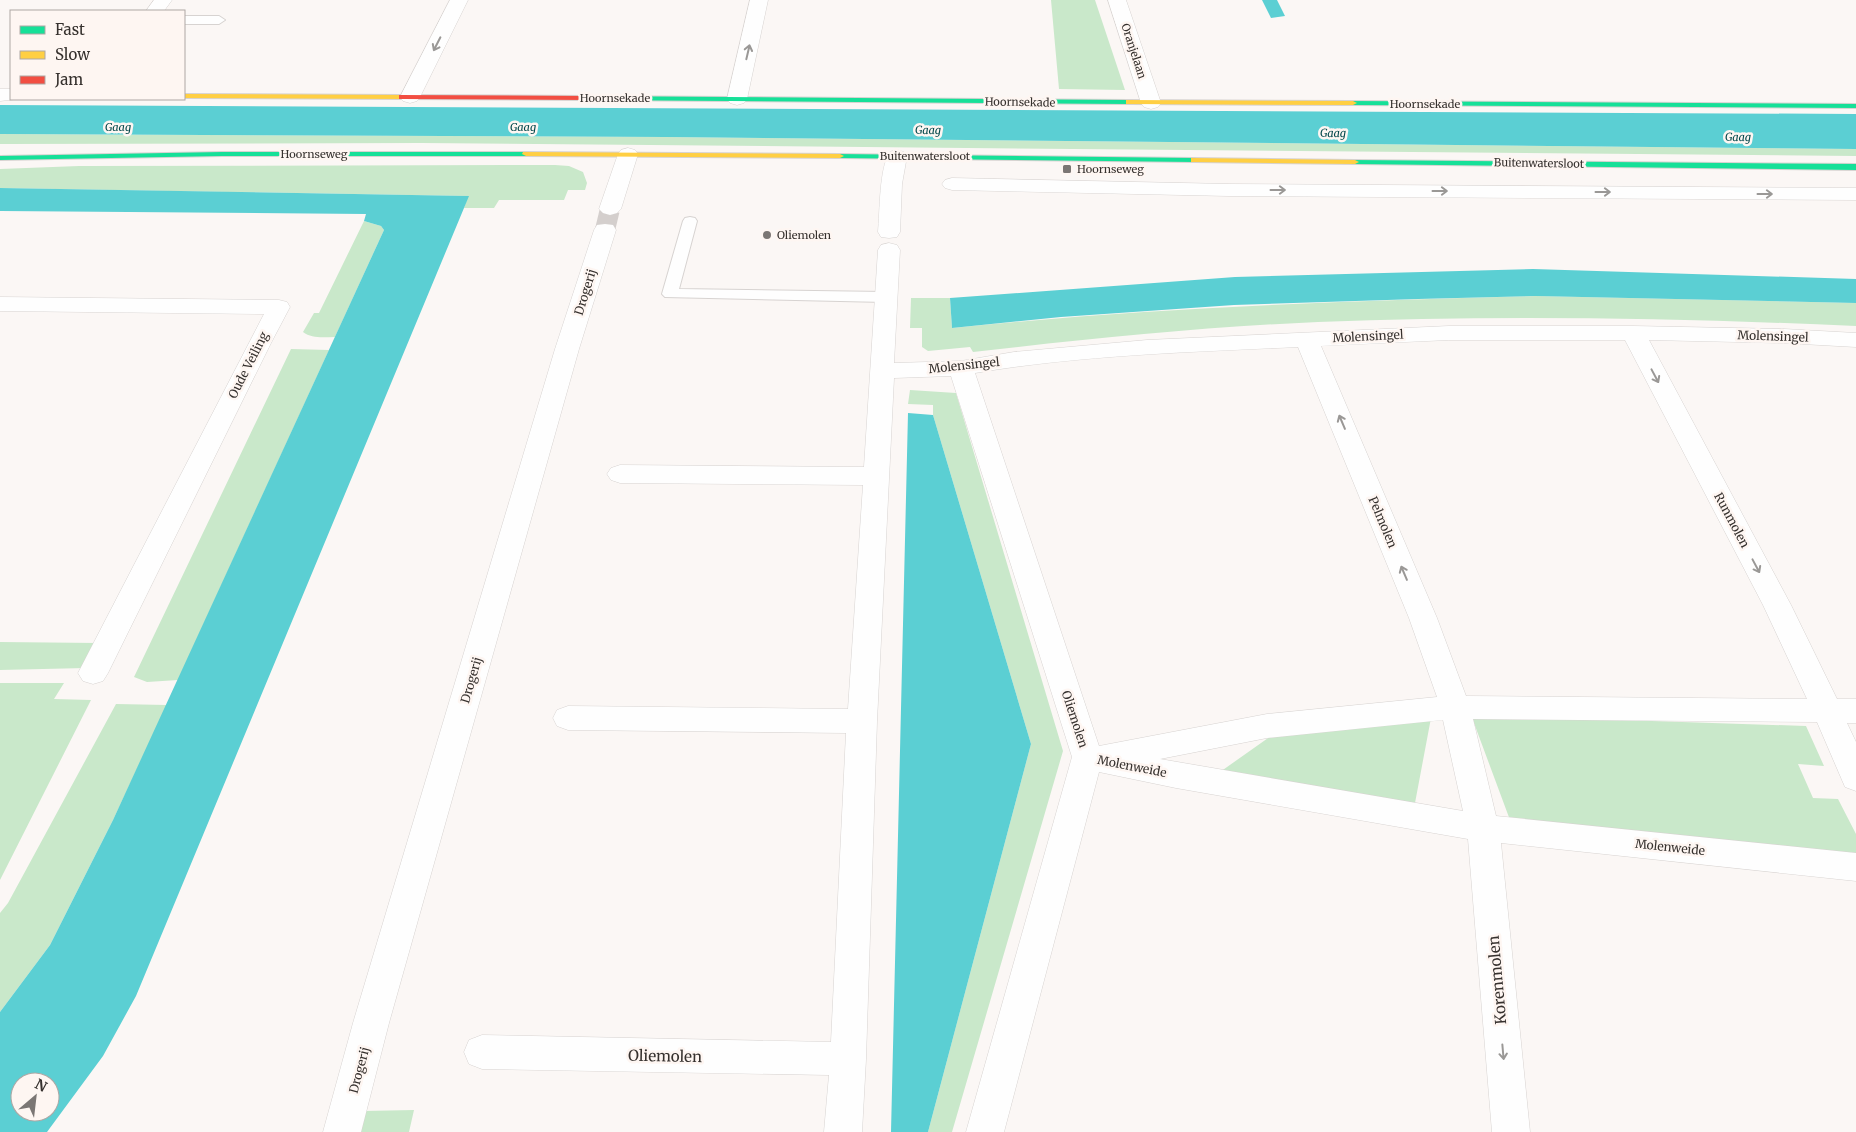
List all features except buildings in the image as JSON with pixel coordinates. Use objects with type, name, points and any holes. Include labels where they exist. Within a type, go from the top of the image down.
[{"type":"street","points":[[410,97],[459,0]]},
{"type":"street","points":[[737,99],[759,0]]},
{"type":"street","name":"Oranjelaan","points":[[1117,0],[1151,103]]},
{"type":"street","name":"Hoornsekade","points":[[185,96],[1856,106]]},
{"type":"street","name":"Hoornseweg","points":[[0,158],[222,154],[628,154]]},
{"type":"street","name":"Buitenwatersloot","points":[[628,154],[1856,166]]},
{"type":"street","name":"Drogerij","points":[[342,1132],[374,1014],[567,349],[628,154]]},
{"type":"street","points":[[843,1132],[875,476],[892,184],[897,156]]},
{"type":"street","points":[[1223,160],[1229,190]]},
{"type":"street","points":[[952,184],[1229,190],[1856,194]]},
{"type":"street","name":"Oude Veiling","points":[[0,304],[279,307],[259,343],[94,673]]},
{"type":"street","name":"Molensingel","points":[[881,371],[961,368],[1014,359],[1138,348],[1449,332],[1633,333],[1784,336],[1856,340]]},
{"type":"street","name":"Runmolen","points":[[1633,333],[1777,605],[1841,710]]},
{"type":"street","name":"Pelmolen","points":[[1306,339],[1423,618],[1455,707]]},
{"type":"street","name":"Oliemolen","points":[[961,368],[1087,757],[985,1132]]},
{"type":"street","points":[[620,474],[875,476]]},
{"type":"street","points":[[1455,707],[1484,828]]},
{"type":"street","name":"Molenweide","points":[[1087,757],[1130,752],[1267,726],[1455,707],[1841,710]]},
{"type":"street","points":[[1841,710],[1856,778]]},
{"type":"street","points":[[568,718],[862,721]]},
{"type":"street","name":"Molenweide","points":[[1087,757],[1176,775],[1484,828],[1856,866]]},
{"type":"street","name":"Korenmolen","points":[[1484,828],[1511,1132]]},
{"type":"street","name":"Oliemolen","points":[[482,1052],[848,1060]]},
{"type":"lane","points":[[185,20],[220,20]]},
{"type":"lane","points":[[690,221],[670,294],[886,297]]},
{"type":"green space","points":[[1051,0],[1095,0],[1125,90],[1059,89]]},
{"type":"green space","points":[[0,134],[667,137],[1856,149],[1856,156],[421,143],[0,144]]},
{"type":"green space","points":[[79,166],[569,166],[583,172],[587,183],[585,190],[568,190],[564,200],[499,200],[494,208],[464,208],[468,196],[0,188],[0,169]]},
{"type":"green space","points":[[364,221],[381,226],[384,230],[335,337],[310,336],[303,332],[314,313],[319,313]]},
{"type":"green space","points":[[1536,296],[1856,303],[1856,326],[1587,318],[1385,320],[1275,324],[1189,330],[973,352],[970,347],[928,351],[922,347],[922,328],[910,328],[911,298],[950,298],[952,328],[1098,315],[1244,306]]},
{"type":"green space","points":[[291,349],[329,350],[178,680],[147,682],[134,677]]},
{"type":"green space","points":[[910,390],[956,393],[1063,751],[952,1132],[928,1132],[1031,744],[933,415],[933,405],[908,404]]},
{"type":"green space","points":[[0,642],[98,643],[86,668],[0,670]]},
{"type":"green space","points":[[0,683],[64,683],[54,699],[91,700],[0,880]]},
{"type":"green space","points":[[116,704],[167,705],[113,820],[50,945],[0,1012],[0,913],[8,903]]},
{"type":"green space","points":[[1471,715],[1806,726],[1824,766],[1798,764],[1813,798],[1838,799],[1856,834],[1856,855],[1510,820]]},
{"type":"green space","points":[[1431,718],[1415,803],[1220,772],[1275,733]]},
{"type":"green space","points":[[414,1110],[409,1132],[361,1132],[364,1111]]},
{"type":"water","points":[[1262,0],[1277,0],[1285,16],[1271,18]]},
{"type":"water","name":"Gaag","points":[[0,105],[1856,114],[1856,149],[667,137],[0,134]]},
{"type":"water","points":[[0,188],[469,196],[136,996],[103,1056],[60,1114],[60,1072],[10,1072],[10,1122],[54,1122],[47,1132],[0,1132],[0,1012],[50,945],[113,820],[384,230],[381,226],[364,221],[366,214],[0,211]]},
{"type":"water","points":[[1533,269],[1856,279],[1856,303],[1536,296],[1418,299],[1234,305],[1061,317],[952,328],[950,298],[1235,277]]},
{"type":"water","points":[[908,413],[933,415],[1031,744],[928,1132],[891,1132]]},
{"type":"tunnel","points":[[605,230],[610,209]]},
{"type":"traffic: fast","points":[[588,98],[1129,102]]},
{"type":"traffic: fast","points":[[1353,103],[1856,106]]},
{"type":"traffic: fast","points":[[0,158],[222,154],[526,154]]},
{"type":"traffic: fast","points":[[840,156],[1194,160]]},
{"type":"traffic: fast","points":[[1355,162],[1856,167]]},
{"type":"traffic: slow","points":[[185,96],[402,97]]},
{"type":"traffic: slow","points":[[1129,102],[1353,103]]},
{"type":"traffic: slow","points":[[526,154],[840,156]]},
{"type":"traffic: slow","points":[[1194,160],[1355,162]]},
{"type":"traffic: jam","points":[[402,97],[588,98]]},
{"type":"place","name":"Hoornseweg","points":[[1067,169]]},
{"type":"place","name":"Oliemolen","points":[[767,235]]}]
